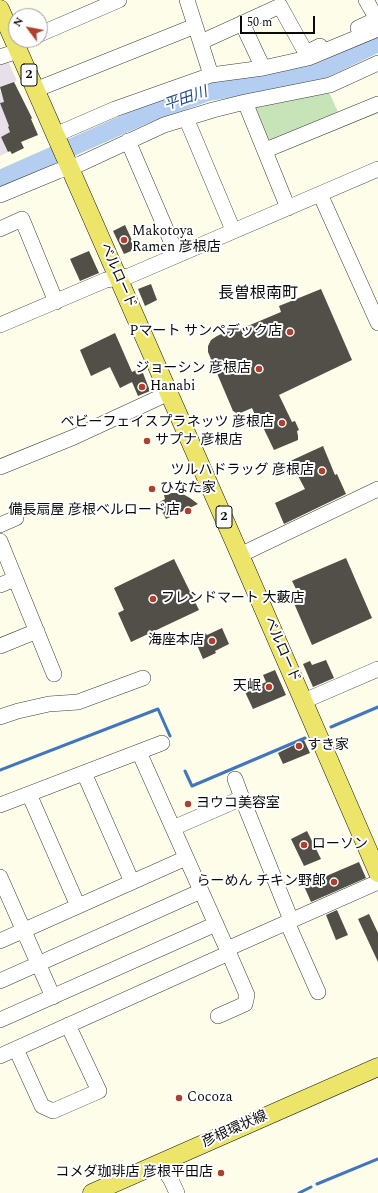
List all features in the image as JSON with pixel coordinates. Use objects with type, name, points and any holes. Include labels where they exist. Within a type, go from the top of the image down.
[{"type":"main road","name":"ベルロード","points":[[0,9],[8,23]]},
{"type":"main road","name":"ベルロード","points":[[21,48],[35,90],[378,873]]},
{"type":"main road","name":"彦根環状線","points":[[92,1193],[378,1066]]},
{"type":"street","points":[[48,31],[119,0]]},
{"type":"street","points":[[187,0],[211,75]]},
{"type":"street","points":[[201,42],[280,6],[306,53],[377,18],[366,0]]},
{"type":"street","points":[[242,23],[263,68]]},
{"type":"street","points":[[35,90],[46,87],[195,26]]},
{"type":"street","points":[[56,138],[115,109],[211,75],[263,68],[308,58],[378,29]]},
{"type":"street","points":[[0,57],[15,48]]},
{"type":"street","points":[[0,195],[164,125],[245,102],[330,85],[378,64]]},
{"type":"street","points":[[245,102],[266,150],[288,208]]},
{"type":"street","points":[[266,150],[378,104]]},
{"type":"street","points":[[186,118],[233,230]]},
{"type":"street","points":[[128,141],[177,255]]},
{"type":"street","points":[[0,323],[56,302],[106,280],[129,276],[233,230],[377,172]]},
{"type":"street","points":[[320,194],[378,323]]},
{"type":"street","points":[[0,228],[22,219],[56,302]]},
{"type":"street","points":[[0,467],[74,437],[169,393]]},
{"type":"street","points":[[240,555],[378,489]]},
{"type":"street","points":[[0,525],[16,518]]},
{"type":"street","points":[[0,541],[54,674]]},
{"type":"street","points":[[0,585],[15,579]]},
{"type":"street","points":[[0,646],[37,632]]},
{"type":"street","points":[[304,702],[378,669]]},
{"type":"street","points":[[0,717],[18,710],[49,704],[78,702],[143,678]]},
{"type":"street","points":[[0,805],[162,743]]},
{"type":"street","points":[[139,752],[247,994],[245,1004],[218,1016]]},
{"type":"street","points":[[84,773],[132,882]]},
{"type":"street","points":[[235,779],[289,921],[318,992]]},
{"type":"street","points":[[29,794],[78,906]]},
{"type":"street","points":[[173,828],[242,798]]},
{"type":"street","points":[[0,941],[186,858]]},
{"type":"street","points":[[0,877],[53,996]]},
{"type":"street","points":[[0,1056],[228,951],[289,921],[378,882]]},
{"type":"street","points":[[0,981],[201,891]]},
{"type":"street","points":[[0,1020],[216,924]]},
{"type":"street","points":[[16,1049],[42,1106],[53,1112],[99,1092],[68,1025]]},
{"type":"street","points":[[160,1163],[177,1193]]},
{"type":"shaded area","points":[[7,59],[17,81],[0,87],[0,61]]},
{"type":"shaded area","points":[[0,90],[4,102],[1,103],[10,132],[1,137],[8,152],[0,156]]},
{"type":"green space","points":[[327,88],[339,114],[273,141],[266,138],[254,104]]},
{"type":"building","points":[[14,82],[32,118],[31,119],[38,135],[21,142],[24,148],[12,154],[10,151],[8,152],[1,137],[10,132],[0,103],[4,102],[0,87]]},
{"type":"building","name":"Makotoya Ramen 彦根店","points":[[125,225],[136,249],[124,254],[113,231]]},
{"type":"building","points":[[89,251],[99,273],[80,281],[70,259]]},
{"type":"building","points":[[151,284],[157,300],[145,306],[138,289]]},
{"type":"building","points":[[321,289],[352,360],[279,395],[292,422],[295,421],[299,430],[297,431],[298,440],[274,450],[261,423],[259,424],[252,408],[238,414],[233,411],[208,352],[208,346],[211,340],[217,336],[230,330],[231,333],[281,312],[279,306]]},
{"type":"building","points":[[115,333],[132,372],[141,368],[150,391],[138,396],[132,382],[120,388],[110,367],[91,376],[80,350]]},
{"type":"building","points":[[323,446],[335,475],[337,474],[346,494],[284,524],[275,503],[305,489],[297,474],[292,476],[286,463]]},
{"type":"building","points":[[181,493],[198,504],[166,519],[158,503],[165,499],[164,495]]},
{"type":"building","points":[[346,558],[372,618],[312,645],[290,594],[297,591],[292,581]]},
{"type":"building","name":"フレンドマート 大藪店","points":[[174,559],[199,610],[131,642],[118,613],[124,610],[114,588]]},
{"type":"building","name":"海座本店","points":[[222,628],[229,644],[215,651],[216,653],[203,659],[194,638],[205,633],[207,635]]},
{"type":"building","points":[[326,660],[334,678],[313,687],[303,664],[310,661],[312,665]]},
{"type":"building","name":"天岷","points":[[275,670],[286,695],[253,709],[245,692],[266,682],[263,675]]},
{"type":"building","name":"すき家","points":[[304,740],[310,753],[283,764],[278,753]]},
{"type":"building","name":"ローソン","points":[[307,831],[321,859],[304,866],[291,839]]},
{"type":"building","name":"らーめん チキン野郎","points":[[359,862],[366,878],[311,902],[304,886],[311,884],[309,879],[315,877],[317,880]]},
{"type":"building","points":[[337,910],[348,935],[336,940],[326,915]]},
{"type":"building","points":[[369,914],[378,933],[378,962],[358,919]]},
{"type":"waterway","name":"平田川","points":[[0,179],[149,113],[208,92],[251,85],[322,70],[378,43]]},
{"type":"waterway","points":[[331,727],[378,707]]},
{"type":"waterway","points":[[0,770],[158,709],[170,736]]},
{"type":"waterway","points":[[185,771],[192,786],[305,738]]},
{"type":"waterway","points":[[317,1184],[378,1159]]},
{"type":"waterway","points":[[299,1193],[311,1187]]},
{"type":"place","name":"Makotoya Ramen 彦根店","points":[[124,240]]},
{"type":"place","name":"Pマート サンペデック店","points":[[290,332]]},
{"type":"place","name":"ジョーシン 彦根店","points":[[259,369]]},
{"type":"place","name":"Hanabi","points":[[142,387]]},
{"type":"place","name":"ベビーフェイスプラネッツ 彦根店","points":[[282,423]]},
{"type":"place","name":"サプナ 彦根店","points":[[147,441]]},
{"type":"place","name":"ツルハドラッグ 彦根店","points":[[322,471]]},
{"type":"place","name":"ひなた家","points":[[152,489]]},
{"type":"place","name":"備長扇屋 彦根ベルロード店","points":[[188,511]]},
{"type":"place","name":"フレンドマート 大藪店","points":[[153,599]]},
{"type":"place","name":"海座本店","points":[[212,641]]},
{"type":"place","name":"天岷","points":[[269,687]]},
{"type":"place","name":"すき家","points":[[299,746]]},
{"type":"place","name":"ヨウコ美容室","points":[[188,804]]},
{"type":"place","name":"ローソン","points":[[304,845]]},
{"type":"place","name":"らーめん チキン野郎","points":[[334,882]]},
{"type":"place","name":"Cocoza","points":[[179,1098]]},
{"type":"place","name":"コメダ珈琲店 彦根平田店","points":[[221,1173]]},
{"type":"district","name":"長曽根南町","points":[[258,295]]}]
